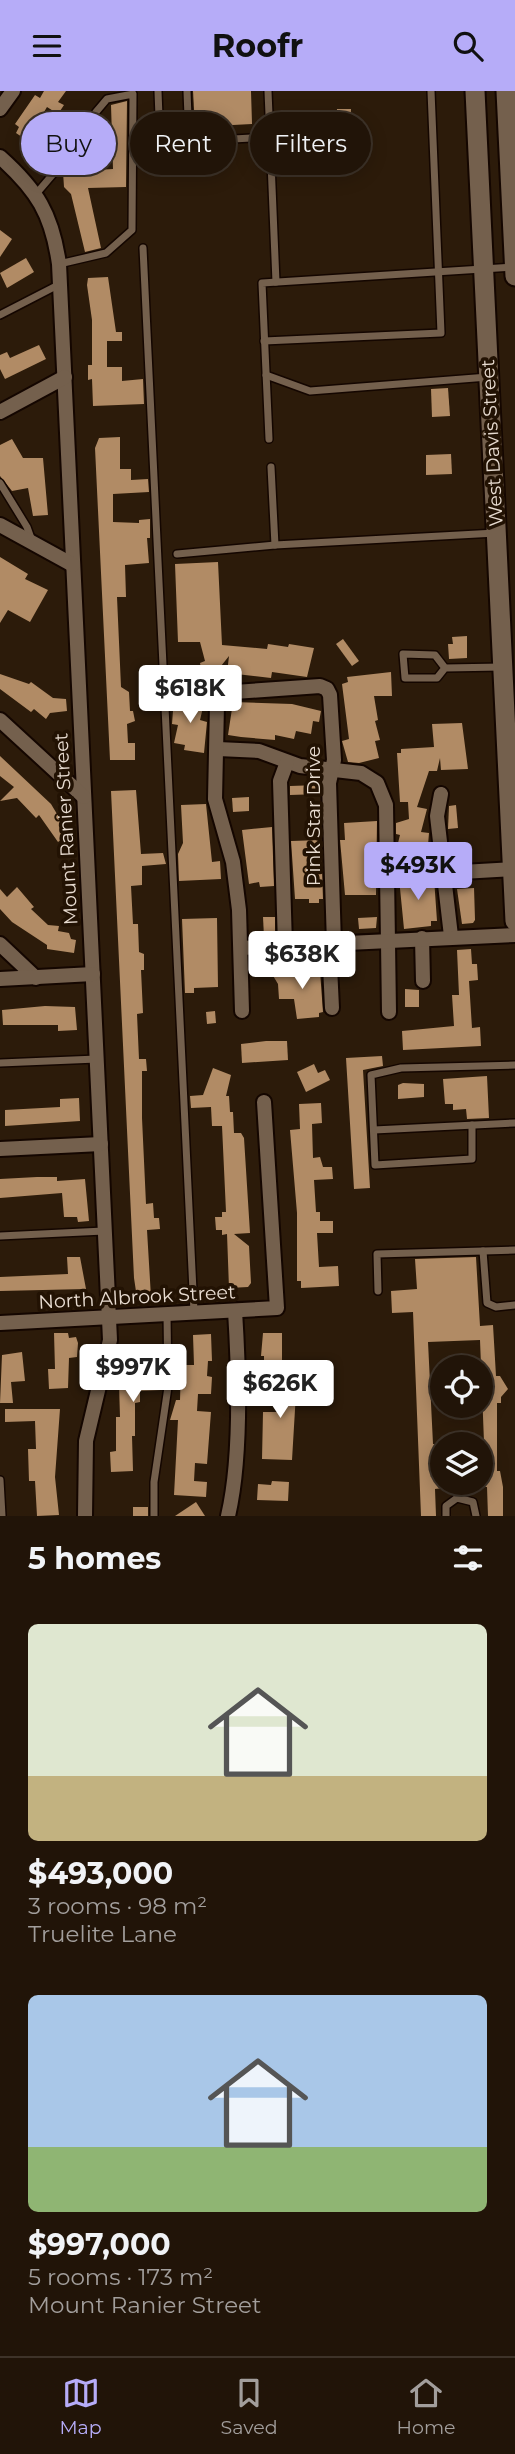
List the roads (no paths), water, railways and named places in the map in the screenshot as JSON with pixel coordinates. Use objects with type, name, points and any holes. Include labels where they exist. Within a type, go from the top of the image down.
[{"type":"main road","name":"West Davis Street","points":[[475,91],[503,667],[509,688],[515,921]]},
{"type":"main road","points":[[506,91],[515,276]]},
{"type":"street","points":[[0,109],[13,91]]},
{"type":"street","name":"Mount Ranier Street","points":[[0,156],[36,194],[53,226],[59,264],[110,1317],[110,1340],[86,1441],[85,1516]]},
{"type":"street","points":[[0,412],[65,377]]},
{"type":"street","points":[[0,525],[73,565]]},
{"type":"street","name":"Pink Star Drive","points":[[218,749],[217,704],[220,693],[320,686],[327,688],[330,695],[332,770],[329,783],[332,1008]]},
{"type":"street","points":[[0,720],[84,796]]},
{"type":"street","points":[[242,1010],[241,948],[233,862],[215,799],[218,749],[259,751],[288,762],[361,773],[377,783],[384,796],[388,1012]]},
{"type":"street","points":[[285,945],[280,781],[288,762]]},
{"type":"street","points":[[441,794],[437,816],[451,936]]},
{"type":"street","points":[[444,873],[513,869]]},
{"type":"street","points":[[241,948],[515,935]]},
{"type":"street","points":[[422,938],[423,981]]},
{"type":"street","points":[[0,944],[36,978]]},
{"type":"street","points":[[0,979],[93,974]]},
{"type":"street","name":"North Albrook Street","points":[[0,1323],[277,1308],[264,1102]]},
{"type":"street","points":[[0,1149],[101,1144]]},
{"type":"street","points":[[228,1516],[232,1500],[237,1405],[236,1311]]},
{"type":"lane","points":[[158,91],[159,112]]},
{"type":"lane","points":[[187,91],[188,112]]},
{"type":"lane","points":[[268,91],[269,112]]},
{"type":"lane","points":[[264,341],[441,333],[431,91]]},
{"type":"lane","points":[[36,194],[77,146],[96,112],[107,99],[133,95],[132,230],[106,253],[59,264]]},
{"type":"lane","points":[[272,175],[276,282]]},
{"type":"lane","points":[[142,248],[194,1313]]},
{"type":"lane","points":[[269,439],[262,283],[515,267]]},
{"type":"lane","points":[[0,315],[60,284]]},
{"type":"lane","points":[[266,375],[310,391],[489,377]]},
{"type":"lane","points":[[271,467],[275,545]]},
{"type":"lane","points":[[0,483],[27,527],[32,542]]},
{"type":"lane","points":[[177,554],[275,545],[497,533]]},
{"type":"lane","points":[[403,654],[436,655],[445,668],[437,678],[405,678],[403,654]]},
{"type":"lane","points":[[445,668],[503,667]]},
{"type":"lane","points":[[0,1063],[97,1059]]},
{"type":"lane","points":[[472,1125],[472,1159],[377,1167],[370,1075],[393,1069],[515,1065]]},
{"type":"lane","points":[[374,1130],[515,1123]]},
{"type":"lane","points":[[0,1236],[105,1231]]},
{"type":"lane","points":[[379,1291],[377,1254],[515,1250]]},
{"type":"lane","points":[[483,1251],[487,1303],[496,1307],[515,1305]]},
{"type":"lane","points":[[154,1516],[155,1482],[168,1387],[167,1314]]},
{"type":"lane","points":[[0,1480],[2,1516]]},
{"type":"lane","points":[[446,1516],[446,1506],[457,1498],[473,1502],[476,1516]]}]
